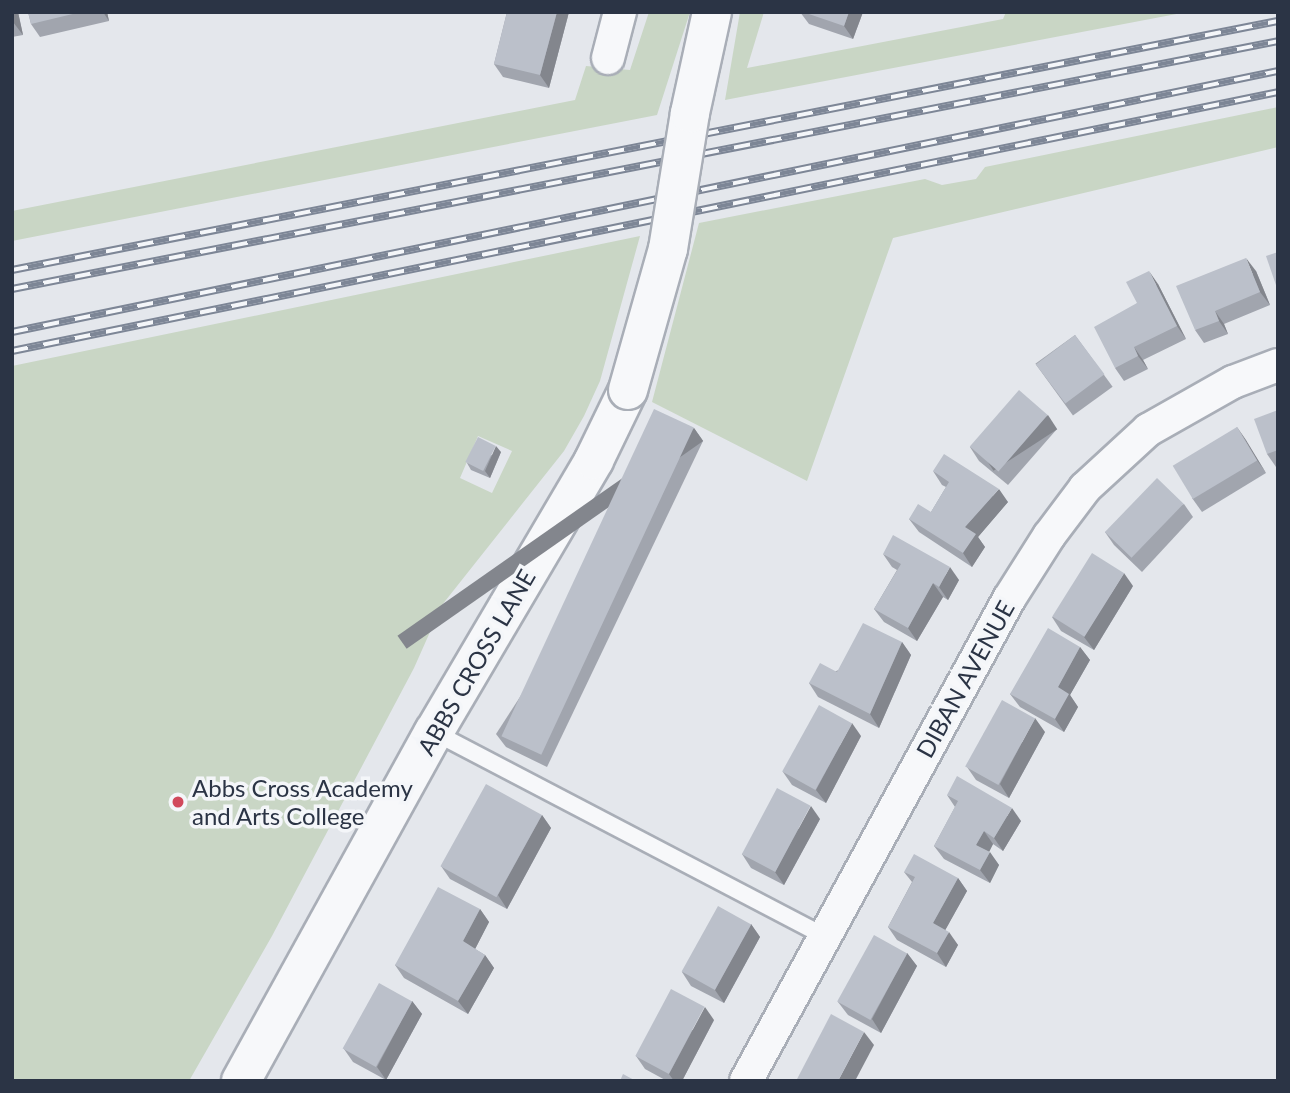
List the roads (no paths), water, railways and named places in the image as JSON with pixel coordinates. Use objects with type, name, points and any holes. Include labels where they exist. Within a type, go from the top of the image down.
[{"type":"street","points":[[608,58],[620,12]]},
{"type":"street","name":"ABBS CROSS LANE","points":[[241,1081],[434,732],[594,460],[628,390],[668,249],[690,113],[712,12]]},
{"type":"street","name":"DIBAN AVENUE","points":[[746,1081],[1009,599],[1085,488],[1148,429],[1233,382],[1278,365]]},
{"type":"lane","points":[[434,732],[824,936]]},
{"type":"railway","points":[[12,270],[1278,21]]},
{"type":"railway","points":[[12,289],[1278,41]]},
{"type":"railway","points":[[12,332],[1278,71]]},
{"type":"railway","points":[[12,351],[1278,92]]},
{"type":"place","name":"Abbs Cross Academy and Arts College","points":[[178,802]]}]
